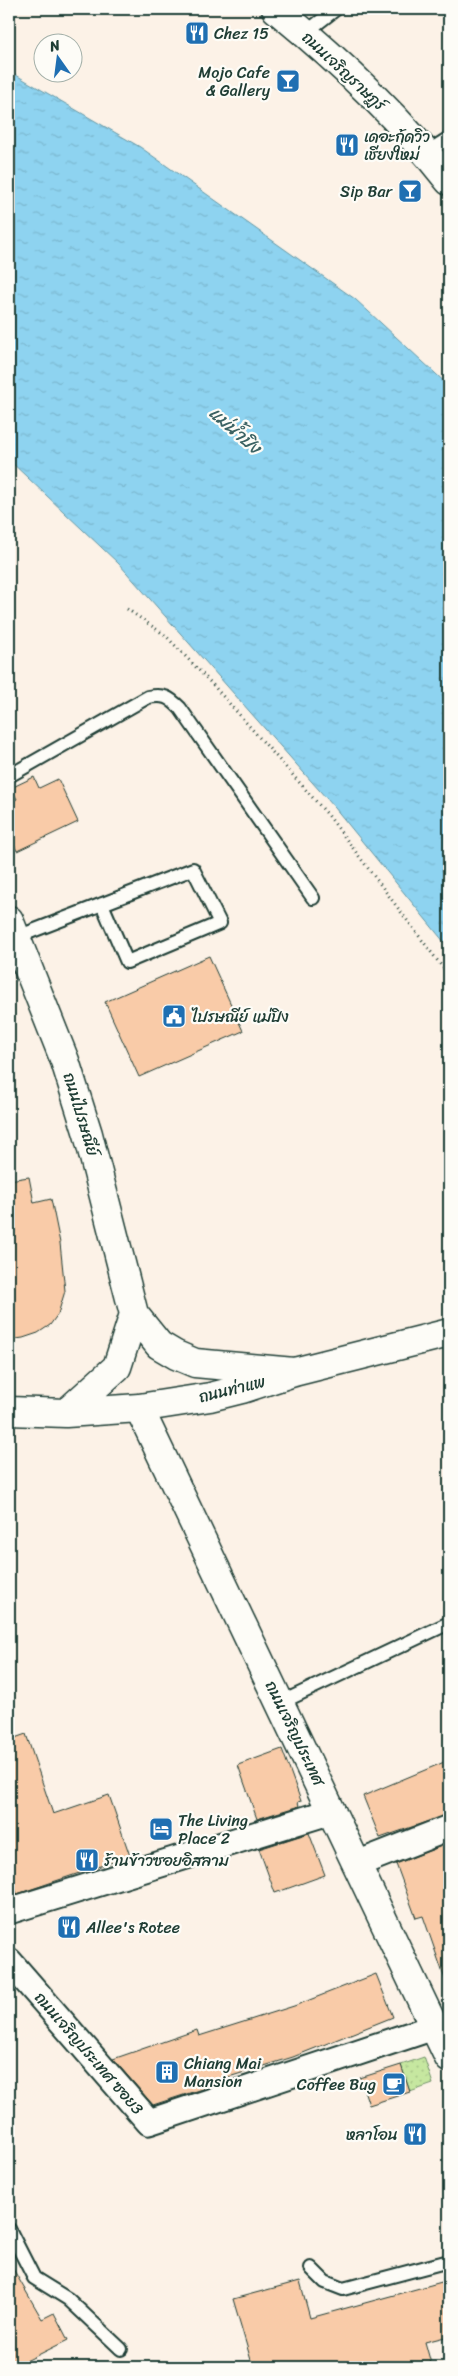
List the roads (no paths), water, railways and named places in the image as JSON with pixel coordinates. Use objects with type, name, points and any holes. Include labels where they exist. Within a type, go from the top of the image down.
[{"type":"street","name":"ถนนเจริญราษฎร์","points":[[276,9],[305,33],[427,152],[449,181]]},
{"type":"street","name":"ถนนไปรษณีย์","points":[[13,928],[65,1061],[88,1134],[134,1314],[159,1345],[176,1355],[195,1362],[294,1372]]},
{"type":"street","points":[[66,1412],[117,1367],[134,1314]]},
{"type":"street","name":"ถนนท่าแพ","points":[[9,1411],[66,1412],[139,1408],[234,1391],[294,1372],[449,1332]]},
{"type":"street","name":"ถนนเจริญประเทศ","points":[[139,1408],[444,2044]]},
{"type":"street","points":[[9,1911],[332,1811]]},
{"type":"street","points":[[357,1864],[449,1828]]},
{"type":"street","name":"ถนนเจริญประเทศ ซอย3","points":[[9,1961],[149,2122],[444,2044]]},
{"type":"lane","points":[[305,33],[336,9]]},
{"type":"lane","points":[[427,152],[449,138]]},
{"type":"lane","points":[[9,776],[148,697],[168,696],[180,708],[313,898]]},
{"type":"lane","points":[[13,928],[102,904],[193,869],[220,924],[127,962],[102,904]]},
{"type":"lane","points":[[280,1703],[449,1623]]},
{"type":"lane","points":[[9,2230],[34,2278],[68,2299],[121,2349]]},
{"type":"lane","points":[[310,2268],[325,2282],[343,2290],[449,2261]]},
{"type":"water","name":"แม่น้ำปิง","points":[[9,71],[140,147],[355,299],[449,386],[449,948],[335,808],[119,564],[9,460]]},
{"type":"place","name":"Chez 15","points":[[197,33]]},
{"type":"place","name":"Mojo Cafe & Gallery","points":[[288,81]]},
{"type":"place","name":"เดอะกู้ดวิว เชียงใหม่","points":[[347,145]]},
{"type":"place","name":"Sip Bar","points":[[410,191]]},
{"type":"place","name":"ไปรษณีย์ แม่ปิง","points":[[174,1016]]},
{"type":"place","name":"The Living Place 2","points":[[161,1829]]},
{"type":"place","name":"ร้านข้าวซอยอิสลาม","points":[[87,1860]]},
{"type":"place","name":"Allee's Rotee","points":[[69,1927]]},
{"type":"place","name":"Chiang Mai Mansion","points":[[167,2072]]},
{"type":"place","name":"Coffee Bug","points":[[394,2084]]},
{"type":"place","name":"หลาโอน","points":[[415,2134]]}]
